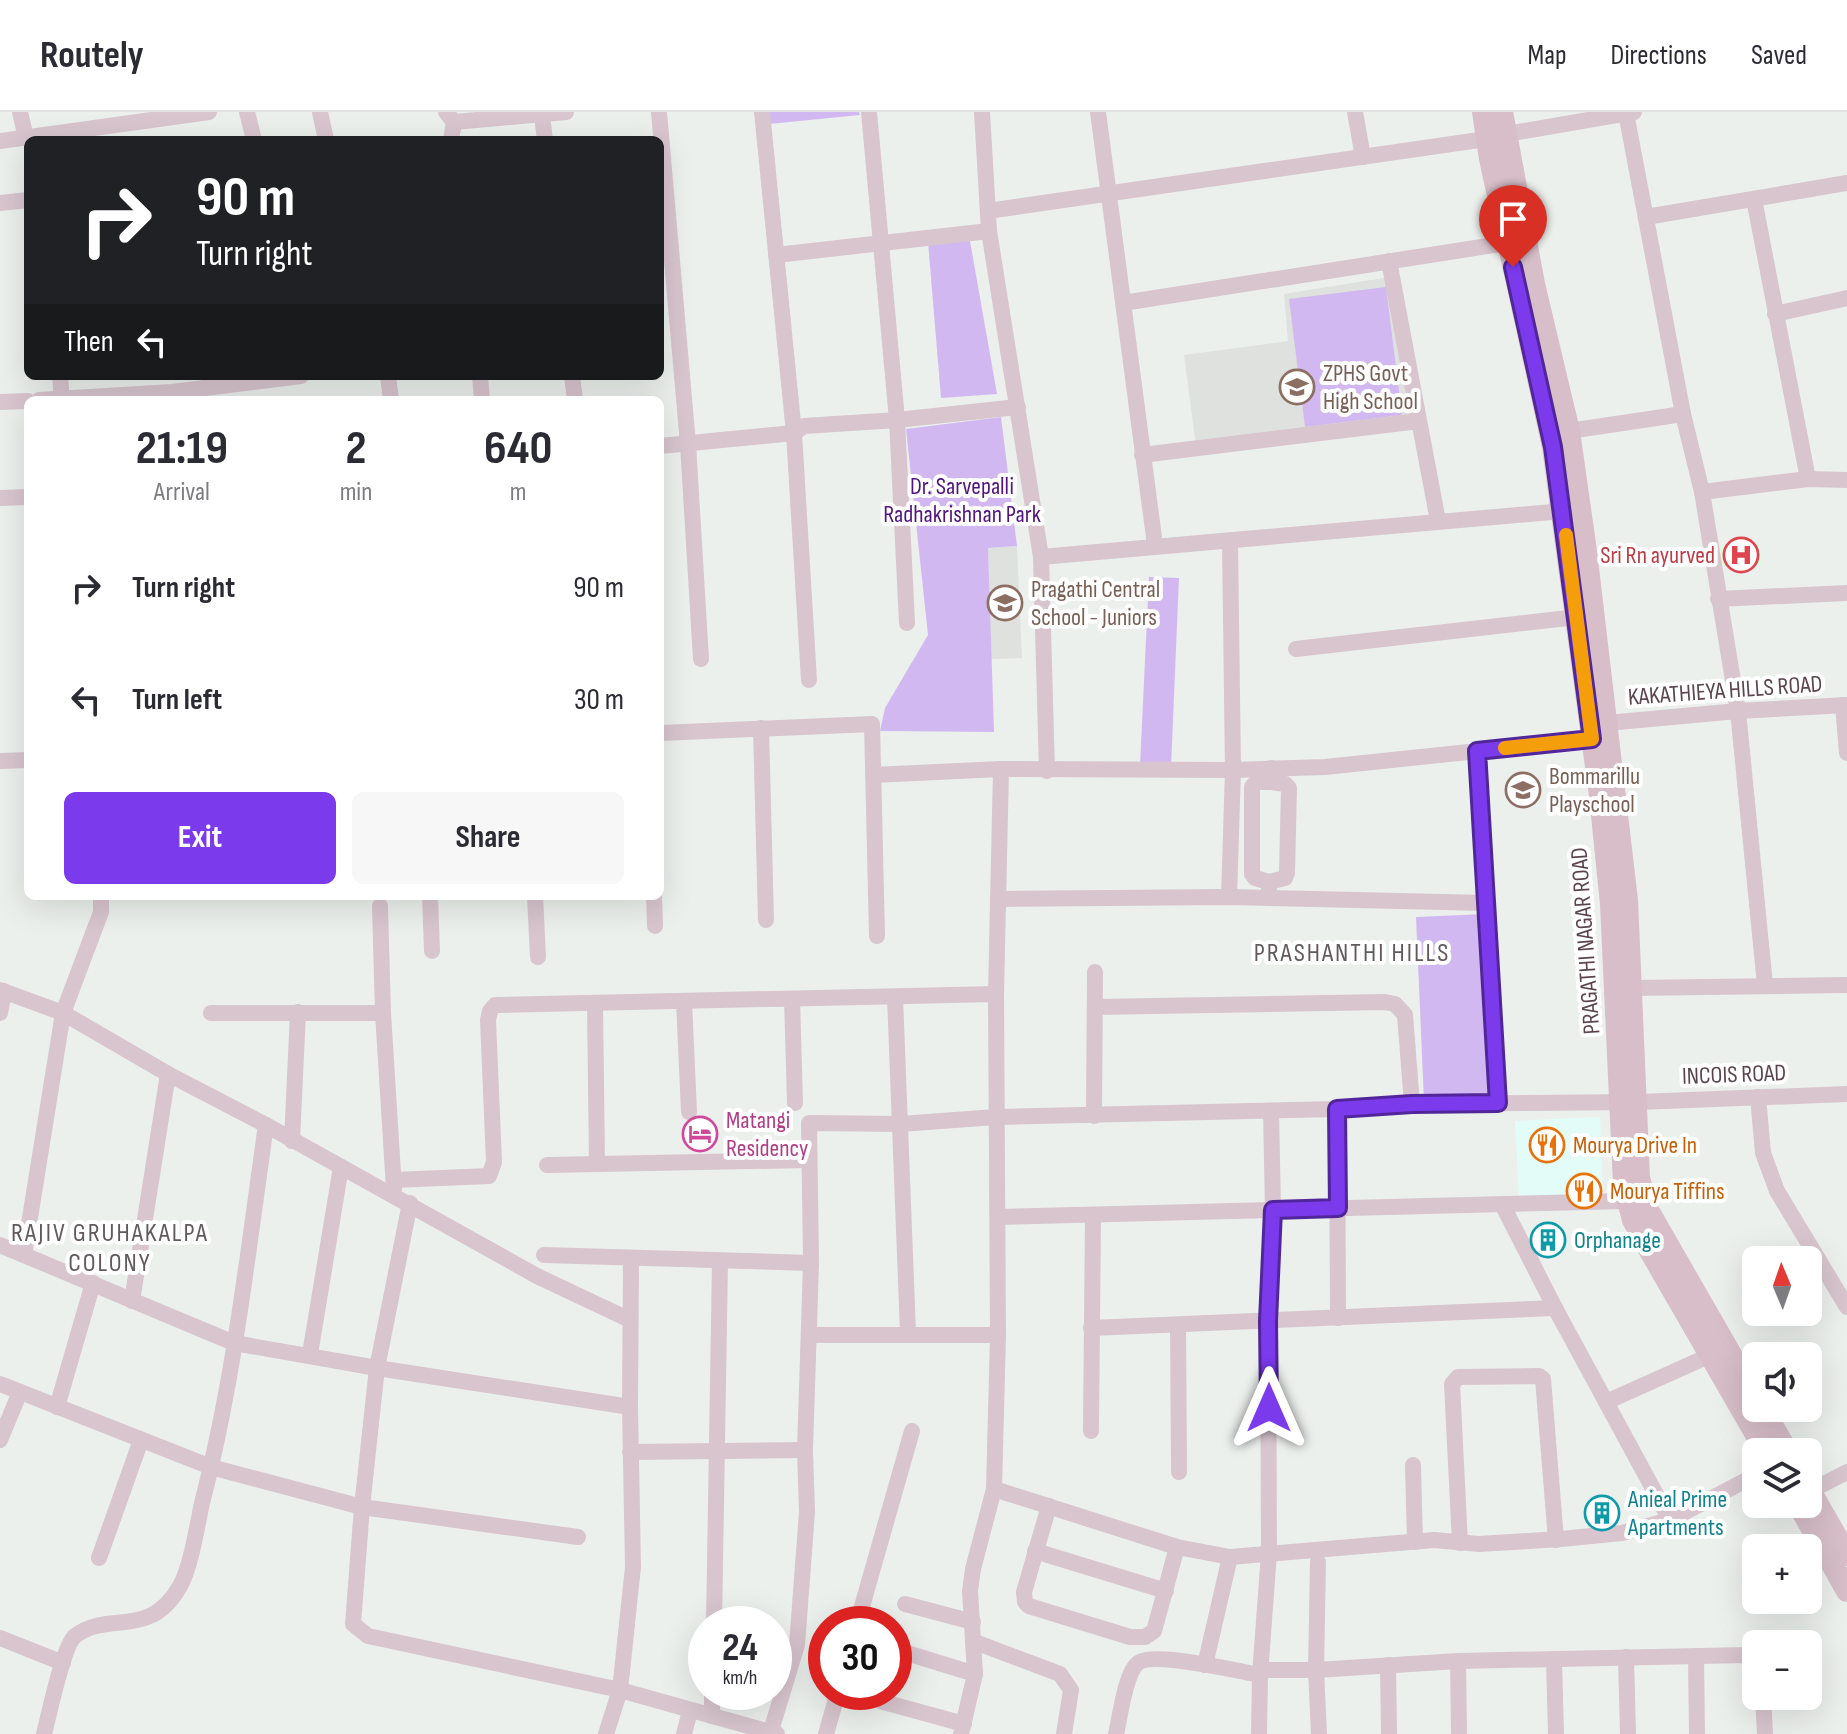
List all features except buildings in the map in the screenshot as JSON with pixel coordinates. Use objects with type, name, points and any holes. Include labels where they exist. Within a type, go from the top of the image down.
[{"type":"main road","name":"PRAGATHI NAGAR ROAD","points":[[1483,112],[1498,128],[1569,431],[1600,731],[1611,904],[1639,1178],[1648,1210],[1742,1374]]},
{"type":"main road","name":"PRAGATHI NAGAR ROAD","points":[[1498,128],[1507,243],[1553,447],[1577,617],[1626,887],[1632,988],[1630,1102],[1621,1154],[1627,1201],[1633,1220],[1650,1251],[1758,1438]]},
{"type":"main road","points":[[1815,1518],[1847,1591]]},
{"type":"main road","points":[[1822,1518],[1847,1555]]},
{"type":"street","points":[[20,112],[35,136]]},
{"type":"street","points":[[48,136],[178,114],[209,112]]},
{"type":"street","points":[[247,112],[253,136]]},
{"type":"street","points":[[320,112],[325,136]]},
{"type":"street","points":[[450,117],[542,116],[566,112]]},
{"type":"street","points":[[659,112],[661,136]]},
{"type":"street","points":[[762,112],[794,433],[809,680]]},
{"type":"street","points":[[869,112],[897,420],[907,623]]},
{"type":"street","points":[[982,112],[989,231],[1041,557],[1047,771]]},
{"type":"street","points":[[1098,112],[1155,545]]},
{"type":"street","points":[[1355,112],[1363,157]]},
{"type":"street","points":[[988,211],[1363,157],[1498,128],[1631,113],[1646,217],[1683,414],[1702,492],[1738,711],[1765,985]]},
{"type":"street","points":[[542,116],[544,136]]},
{"type":"street","points":[[0,141],[24,139]]},
{"type":"street","points":[[664,169],[688,444],[701,659]]},
{"type":"street","points":[[1646,217],[1847,183]]},
{"type":"street","points":[[1754,199],[1808,479]]},
{"type":"street","points":[[0,203],[24,200]]},
{"type":"street","points":[[776,255],[989,231]]},
{"type":"street","points":[[1123,303],[1507,243]]},
{"type":"street","points":[[1389,261],[1438,521]]},
{"type":"street","points":[[1775,314],[1847,298]]},
{"type":"street","points":[[95,396],[261,380]]},
{"type":"street","points":[[0,402],[24,401]]},
{"type":"street","points":[[664,446],[794,433],[804,426],[1018,407]]},
{"type":"street","points":[[1569,431],[1683,414]]},
{"type":"street","points":[[1142,455],[1419,421]]},
{"type":"street","points":[[1702,492],[1808,479],[1847,480]]},
{"type":"street","points":[[0,498],[24,497]]},
{"type":"street","points":[[1041,557],[1563,511]]},
{"type":"street","points":[[1229,897],[1233,770],[1230,542]]},
{"type":"street","points":[[1718,599],[1847,593]]},
{"type":"street","points":[[1296,649],[1577,617]]},
{"type":"street","points":[[1845,705],[1847,753]]},
{"type":"street","name":"KAKATHIEYA HILLS ROAD","points":[[873,775],[1001,769],[1233,770],[1271,775],[1477,751],[1738,711],[1845,705]]},
{"type":"street","points":[[664,733],[872,724],[877,936]]},
{"type":"street","points":[[761,728],[766,920]]},
{"type":"street","points":[[1477,751],[1498,1103]]},
{"type":"street","points":[[0,761],[24,760]]},
{"type":"street","points":[[907,1710],[963,1729],[975,1674],[970,1591],[994,1489],[998,1335],[996,994],[1001,769]]},
{"type":"street","points":[[1271,775],[1289,788],[1287,873],[1269,890],[1252,874],[1252,787],[1271,775]]},
{"type":"street","points":[[998,899],[1229,897],[1269,890],[1486,903]]},
{"type":"street","points":[[24,1255],[63,1013],[101,912],[101,900]]},
{"type":"street","points":[[430,900],[432,951]]},
{"type":"street","points":[[535,900],[538,957]]},
{"type":"street","points":[[654,900],[655,926]]},
{"type":"street","points":[[380,906],[394,1187]]},
{"type":"street","points":[[1094,1116],[1095,972]]},
{"type":"street","points":[[1632,988],[1847,985]]},
{"type":"street","points":[[0,1013],[2,990],[63,1013],[168,1074],[341,1167],[394,1187],[410,1203],[537,1276],[630,1320]]},
{"type":"street","points":[[394,1187],[489,1176],[494,1162],[488,1020],[495,1005],[996,994]]},
{"type":"street","points":[[895,997],[908,1333]]},
{"type":"street","points":[[792,999],[795,1103]]},
{"type":"street","points":[[684,1001],[689,1112]]},
{"type":"street","points":[[595,1003],[597,1164]]},
{"type":"street","points":[[1095,1007],[1395,1004],[1405,1015],[1412,1104]]},
{"type":"street","points":[[292,1141],[298,1012]]},
{"type":"street","points":[[211,1013],[383,1013]]},
{"type":"street","points":[[132,1301],[168,1074]]},
{"type":"street","name":"INCOIS ROAD","points":[[808,1160],[809,1123],[900,1124],[996,1117],[1847,1094]]},
{"type":"street","points":[[1758,1097],[1763,1153],[1777,1191],[1847,1307]]},
{"type":"street","points":[[1337,1109],[1338,1318]]},
{"type":"street","points":[[1259,1734],[1260,1672],[1269,1553],[1268,1321],[1273,1210],[1271,1111]]},
{"type":"street","points":[[44,1734],[63,1663],[74,1637],[98,1627],[139,1622],[168,1603],[182,1583],[211,1467],[234,1343],[266,1125]]},
{"type":"street","points":[[410,1203],[377,1368],[353,1624],[368,1636],[620,1690],[773,1733],[797,1645],[807,1512],[805,1450],[811,1263],[808,1160],[547,1165]]},
{"type":"street","points":[[310,1354],[341,1167]]},
{"type":"street","points":[[998,1217],[1627,1201]]},
{"type":"street","points":[[1502,1204],[1670,1520]]},
{"type":"street","points":[[1091,1431],[1093,1215]]},
{"type":"street","points":[[0,1245],[234,1343],[630,1407]]},
{"type":"street","points":[[544,1255],[811,1263]]},
{"type":"street","points":[[606,1734],[620,1690],[633,1567],[631,1259]]},
{"type":"street","points":[[714,1606],[720,1262]]},
{"type":"street","points":[[57,1407],[93,1283]]},
{"type":"street","points":[[1091,1328],[1555,1308]]},
{"type":"street","points":[[1178,1325],[1179,1472]]},
{"type":"street","points":[[809,1335],[998,1335]]},
{"type":"street","points":[[1606,1402],[1711,1355]]},
{"type":"street","points":[[1460,1543],[1452,1384],[1458,1377],[1539,1376],[1543,1379],[1556,1540]]},
{"type":"street","points":[[0,1384],[211,1467],[362,1507],[578,1537]]},
{"type":"street","points":[[0,1440],[20,1392]]},
{"type":"street","points":[[862,1606],[912,1431]]},
{"type":"street","points":[[99,1558],[141,1440]]},
{"type":"street","points":[[630,1452],[805,1450]]},
{"type":"street","points":[[1413,1465],[1415,1542]]},
{"type":"street","points":[[1822,1485],[1847,1472]]},
{"type":"street","points":[[994,1489],[1177,1547],[1230,1557],[1434,1540],[1460,1543],[1556,1540],[1622,1533],[1670,1520],[1742,1482]]},
{"type":"street","points":[[1049,1506],[1024,1592],[1025,1602],[1029,1606],[1115,1633],[1137,1638],[1150,1634],[1154,1631],[1177,1547]]},
{"type":"street","points":[[1035,1551],[1166,1591]]},
{"type":"street","points":[[1205,1665],[1230,1557]]},
{"type":"street","points":[[1318,1562],[1316,1670],[1319,1734]]},
{"type":"street","points":[[905,1604],[973,1622]]},
{"type":"street","points":[[0,1638],[63,1663]]},
{"type":"street","points":[[975,1642],[1060,1674],[1071,1690],[1064,1734]]},
{"type":"street","points":[[912,1655],[975,1674]]},
{"type":"street","points":[[1116,1734],[1130,1674],[1138,1663],[1147,1659],[1167,1658],[1260,1672],[1458,1661],[1742,1655]]},
{"type":"street","points":[[1696,1656],[1697,1734]]},
{"type":"street","points":[[1626,1657],[1628,1734]]},
{"type":"street","points":[[1554,1659],[1556,1734]]},
{"type":"street","points":[[1458,1661],[1459,1734]]},
{"type":"street","points":[[1388,1665],[1389,1734]]},
{"type":"street","points":[[712,1710],[712,1716]]},
{"type":"street","points":[[826,1734],[833,1710]]},
{"type":"street","points":[[1764,1710],[1765,1734]]},
{"type":"street","points":[[684,1734],[690,1711]]},
{"type":"shaded area","name":"ZPHS Govt High School","points":[[1389,277],[1410,418],[1196,446],[1184,355],[1288,341],[1284,294]]},
{"type":"shaded area","name":"Sri Rn ayurved","points":[[1760,544],[1761,565],[1721,567],[1720,546]]},
{"type":"shaded area","name":"Pragathi Central School - Juniors","points":[[1017,546],[1022,658],[991,659],[988,548]]},
{"type":"shaded area","points":[[1600,1117],[1603,1198],[1519,1202],[1515,1121]]},
{"type":"green space","points":[[768,112],[859,112],[860,115],[769,124]]},
{"type":"green space","points":[[970,241],[997,394],[941,398],[928,242]]},
{"type":"green space","points":[[1386,287],[1402,415],[1305,427],[1289,299]]},
{"type":"green space","name":"Dr. Sarvepalli Radhakrishnan Park","points":[[1001,417],[1017,546],[988,548],[994,732],[880,731],[885,708],[928,635],[906,429]]},
{"type":"green space","points":[[1149,577],[1179,578],[1171,767],[1140,765]]},
{"type":"green space","points":[[1485,914],[1493,1098],[1424,1101],[1416,917]]},
{"type":"slow traffic","points":[[1505,748],[1592,739],[1566,535]]},
{"type":"place","name":"ZPHS Govt High School","points":[[1297,387]]},
{"type":"place","name":"Sri Rn ayurved","points":[[1741,555]]},
{"type":"place","name":"Pragathi Central School - Juniors","points":[[1005,603]]},
{"type":"place","name":"Bommarillu Playschool","points":[[1523,790]]},
{"type":"place","name":"Matangi Residency","points":[[700,1134]]},
{"type":"place","name":"Mourya Drive In","points":[[1547,1145]]},
{"type":"place","name":"Mourya Tiffins","points":[[1584,1191]]},
{"type":"place","name":"Orphanage","points":[[1548,1240]]},
{"type":"place","name":"Anieal Prime Apartments","points":[[1602,1513]]},
{"type":"district","name":"PRASHANTHI HILLS","points":[[1352,952]]},
{"type":"district","name":"RAJIV GRUHAKALPA COLONY","points":[[110,1247]]},
{"type":"route","points":[[1269,1408],[1268,1321],[1273,1210],[1338,1208],[1337,1109],[1498,1103],[1477,751],[1592,739],[1553,447],[1513,267]]}]
